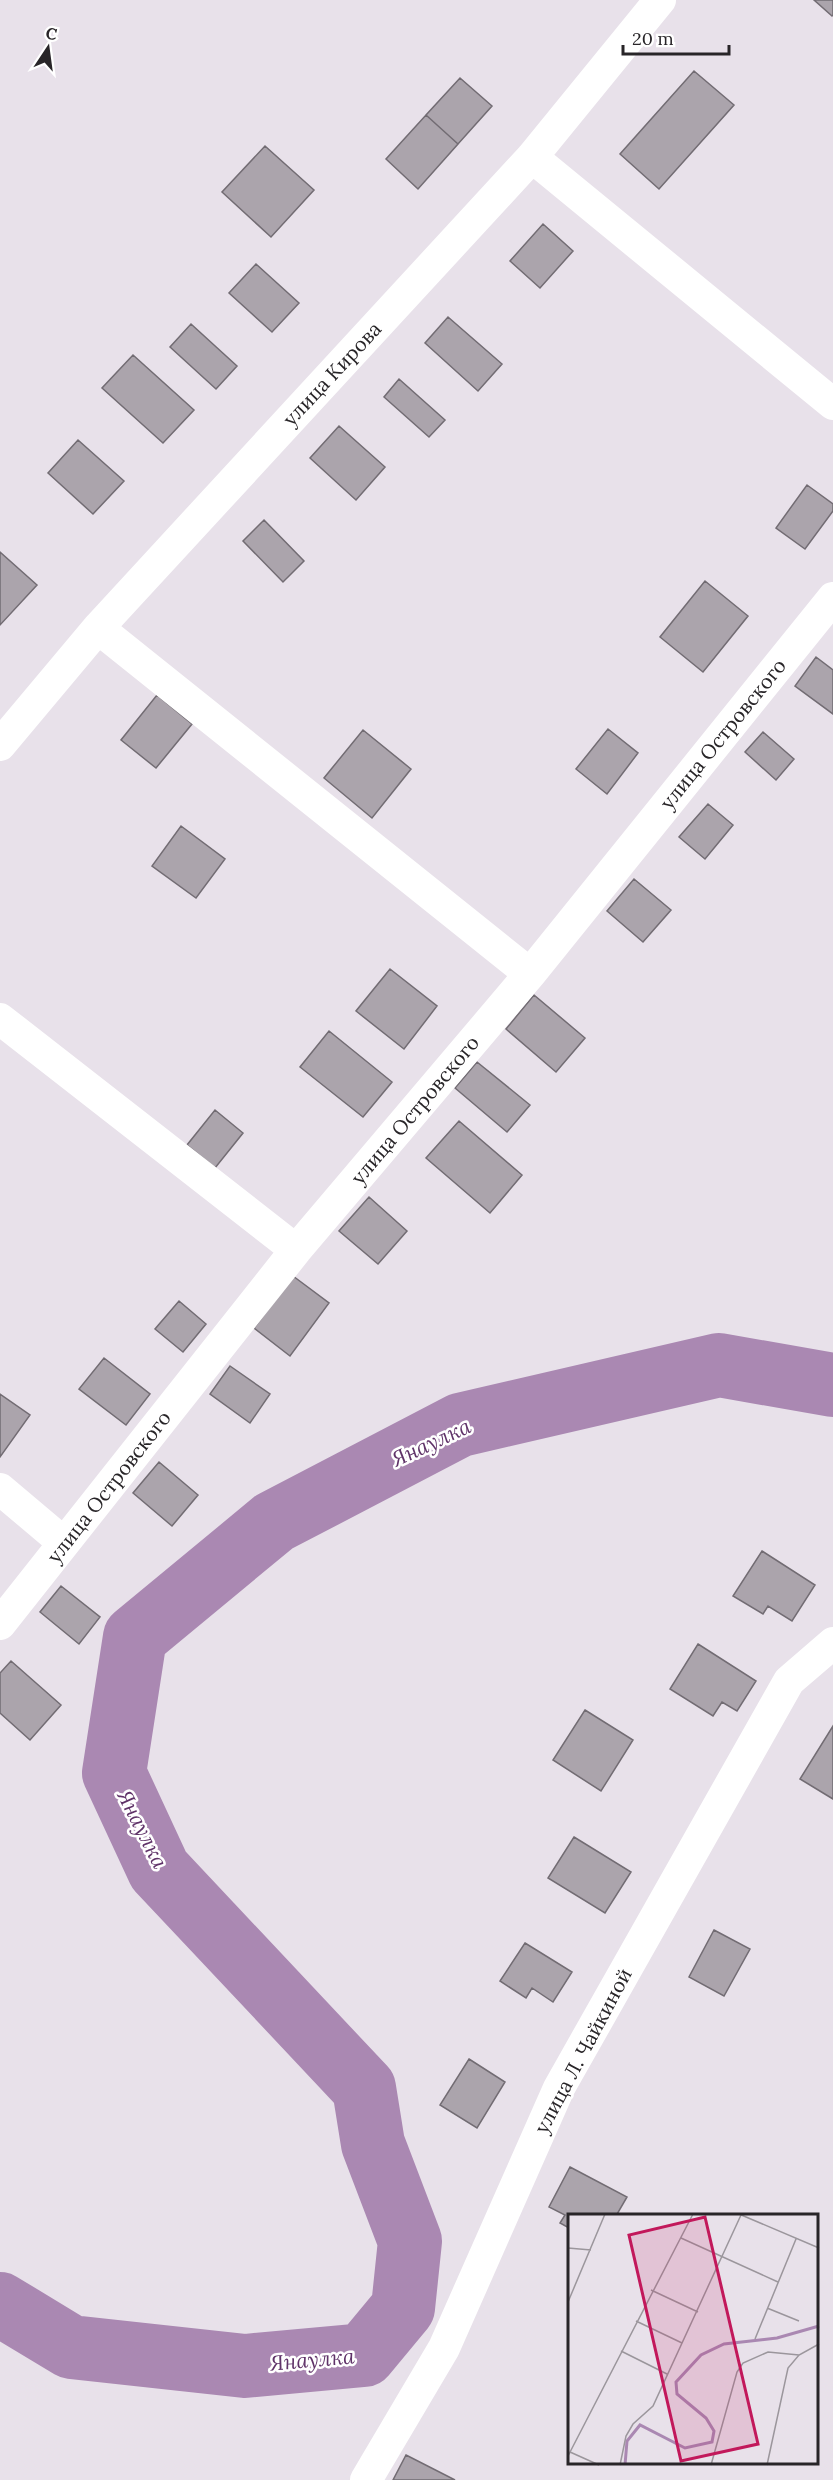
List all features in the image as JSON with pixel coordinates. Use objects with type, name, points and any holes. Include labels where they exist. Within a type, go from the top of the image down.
[{"type":"street","name":"улица Кирова","points":[[0,745],[98,628],[532,157],[660,0]]},
{"type":"street","points":[[532,157],[833,404]]},
{"type":"street","name":"улица Островского","points":[[0,1624],[296,1250],[530,974],[833,598]]},
{"type":"street","points":[[98,628],[530,974]]},
{"type":"street","points":[[0,1019],[296,1250]]},
{"type":"street","points":[[0,1489],[64,1543]]},
{"type":"street","name":"улица Л. Чайкиной","points":[[366,2480],[444,2348],[559,2088],[789,1681],[833,1643]]},
{"type":"building","points":[[814,0],[833,0],[833,15],[832,16]]},
{"type":"building","points":[[694,71],[734,105],[659,189],[620,154]]},
{"type":"building","points":[[460,78],[492,106],[458,144],[426,115]]},
{"type":"building","points":[[426,115],[458,144],[418,189],[386,159]]},
{"type":"building","points":[[265,146],[314,190],[271,237],[222,192]]},
{"type":"building","points":[[543,224],[573,251],[540,288],[510,261]]},
{"type":"building","points":[[256,264],[299,303],[272,332],[229,293]]},
{"type":"building","points":[[448,317],[502,364],[478,391],[425,343]]},
{"type":"building","points":[[191,324],[237,366],[216,389],[170,347]]},
{"type":"building","points":[[133,355],[194,410],[163,443],[102,388]]},
{"type":"building","points":[[399,379],[445,420],[429,437],[384,397]]},
{"type":"building","points":[[339,426],[385,467],[356,500],[310,458]]},
{"type":"building","points":[[78,440],[124,481],[93,514],[48,473]]},
{"type":"building","points":[[807,485],[833,504],[833,511],[805,549],[776,528]]},
{"type":"building","points":[[264,520],[304,561],[283,582],[243,541]]},
{"type":"building","points":[[0,552],[37,585],[0,625]]},
{"type":"building","points":[[705,581],[748,616],[703,672],[660,637]]},
{"type":"building","points":[[816,657],[833,670],[833,714],[795,686]]},
{"type":"building","points":[[157,695],[192,724],[156,768],[121,740]]},
{"type":"building","points":[[608,729],[638,753],[607,794],[576,769]]},
{"type":"building","points":[[363,730],[411,769],[372,818],[324,778]]},
{"type":"building","points":[[763,732],[794,759],[776,780],[745,752]]},
{"type":"building","points":[[708,804],[733,825],[705,859],[679,837]]},
{"type":"building","points":[[181,826],[225,859],[196,898],[152,866]]},
{"type":"building","points":[[634,879],[671,910],[643,942],[607,911]]},
{"type":"building","points":[[390,969],[437,1006],[404,1049],[356,1011]]},
{"type":"building","points":[[534,995],[585,1038],[556,1072],[506,1029]]},
{"type":"building","points":[[329,1031],[392,1082],[363,1117],[300,1067]]},
{"type":"building","points":[[477,1062],[530,1105],[507,1132],[455,1088]]},
{"type":"building","points":[[215,1110],[243,1133],[215,1168],[187,1145]]},
{"type":"building","points":[[459,1121],[522,1175],[490,1213],[426,1158]]},
{"type":"building","points":[[369,1197],[407,1231],[378,1264],[339,1231]]},
{"type":"building","points":[[293,1276],[329,1303],[290,1356],[254,1328]]},
{"type":"building","points":[[179,1301],[206,1324],[183,1352],[155,1329]]},
{"type":"building","points":[[104,1358],[150,1394],[126,1425],[79,1389]]},
{"type":"building","points":[[230,1366],[270,1394],[250,1423],[210,1394]]},
{"type":"building","points":[[0,1394],[30,1415],[0,1457]]},
{"type":"building","points":[[159,1462],[198,1495],[172,1526],[133,1493]]},
{"type":"building","points":[[762,1551],[815,1585],[792,1621],[768,1606],[763,1614],[733,1596]]},
{"type":"building","points":[[61,1586],[100,1617],[79,1644],[40,1612]]},
{"type":"building","points":[[698,1644],[756,1681],[737,1711],[722,1702],[713,1716],[670,1689]]},
{"type":"building","points":[[11,1661],[61,1705],[30,1740],[0,1713],[0,1673]]},
{"type":"building","points":[[585,1710],[633,1740],[601,1791],[553,1760]]},
{"type":"building","points":[[833,1726],[833,1799],[800,1779]]},
{"type":"building","points":[[574,1837],[631,1872],[605,1913],[548,1878]]},
{"type":"building","points":[[714,1930],[750,1949],[724,1996],[689,1977]]},
{"type":"building","points":[[525,1943],[572,1972],[553,2002],[532,1988],[526,1998],[500,1981]]},
{"type":"building","points":[[469,2059],[505,2082],[477,2128],[440,2105]]},
{"type":"building","points":[[570,2167],[627,2197],[617,2214],[568,2214],[568,2227],[560,2223],[565,2215],[549,2207]]},
{"type":"building","points":[[406,2455],[455,2480],[393,2480]]},
{"type":"waterway","name":"Янаулка","points":[[0,2304],[71,2347],[245,2366],[364,2355],[403,2308],[410,2241],[373,2144],[364,2088],[159,1870],[114,1773],[135,1637],[274,1522],[460,1425],[719,1365],[833,1385]]}]
